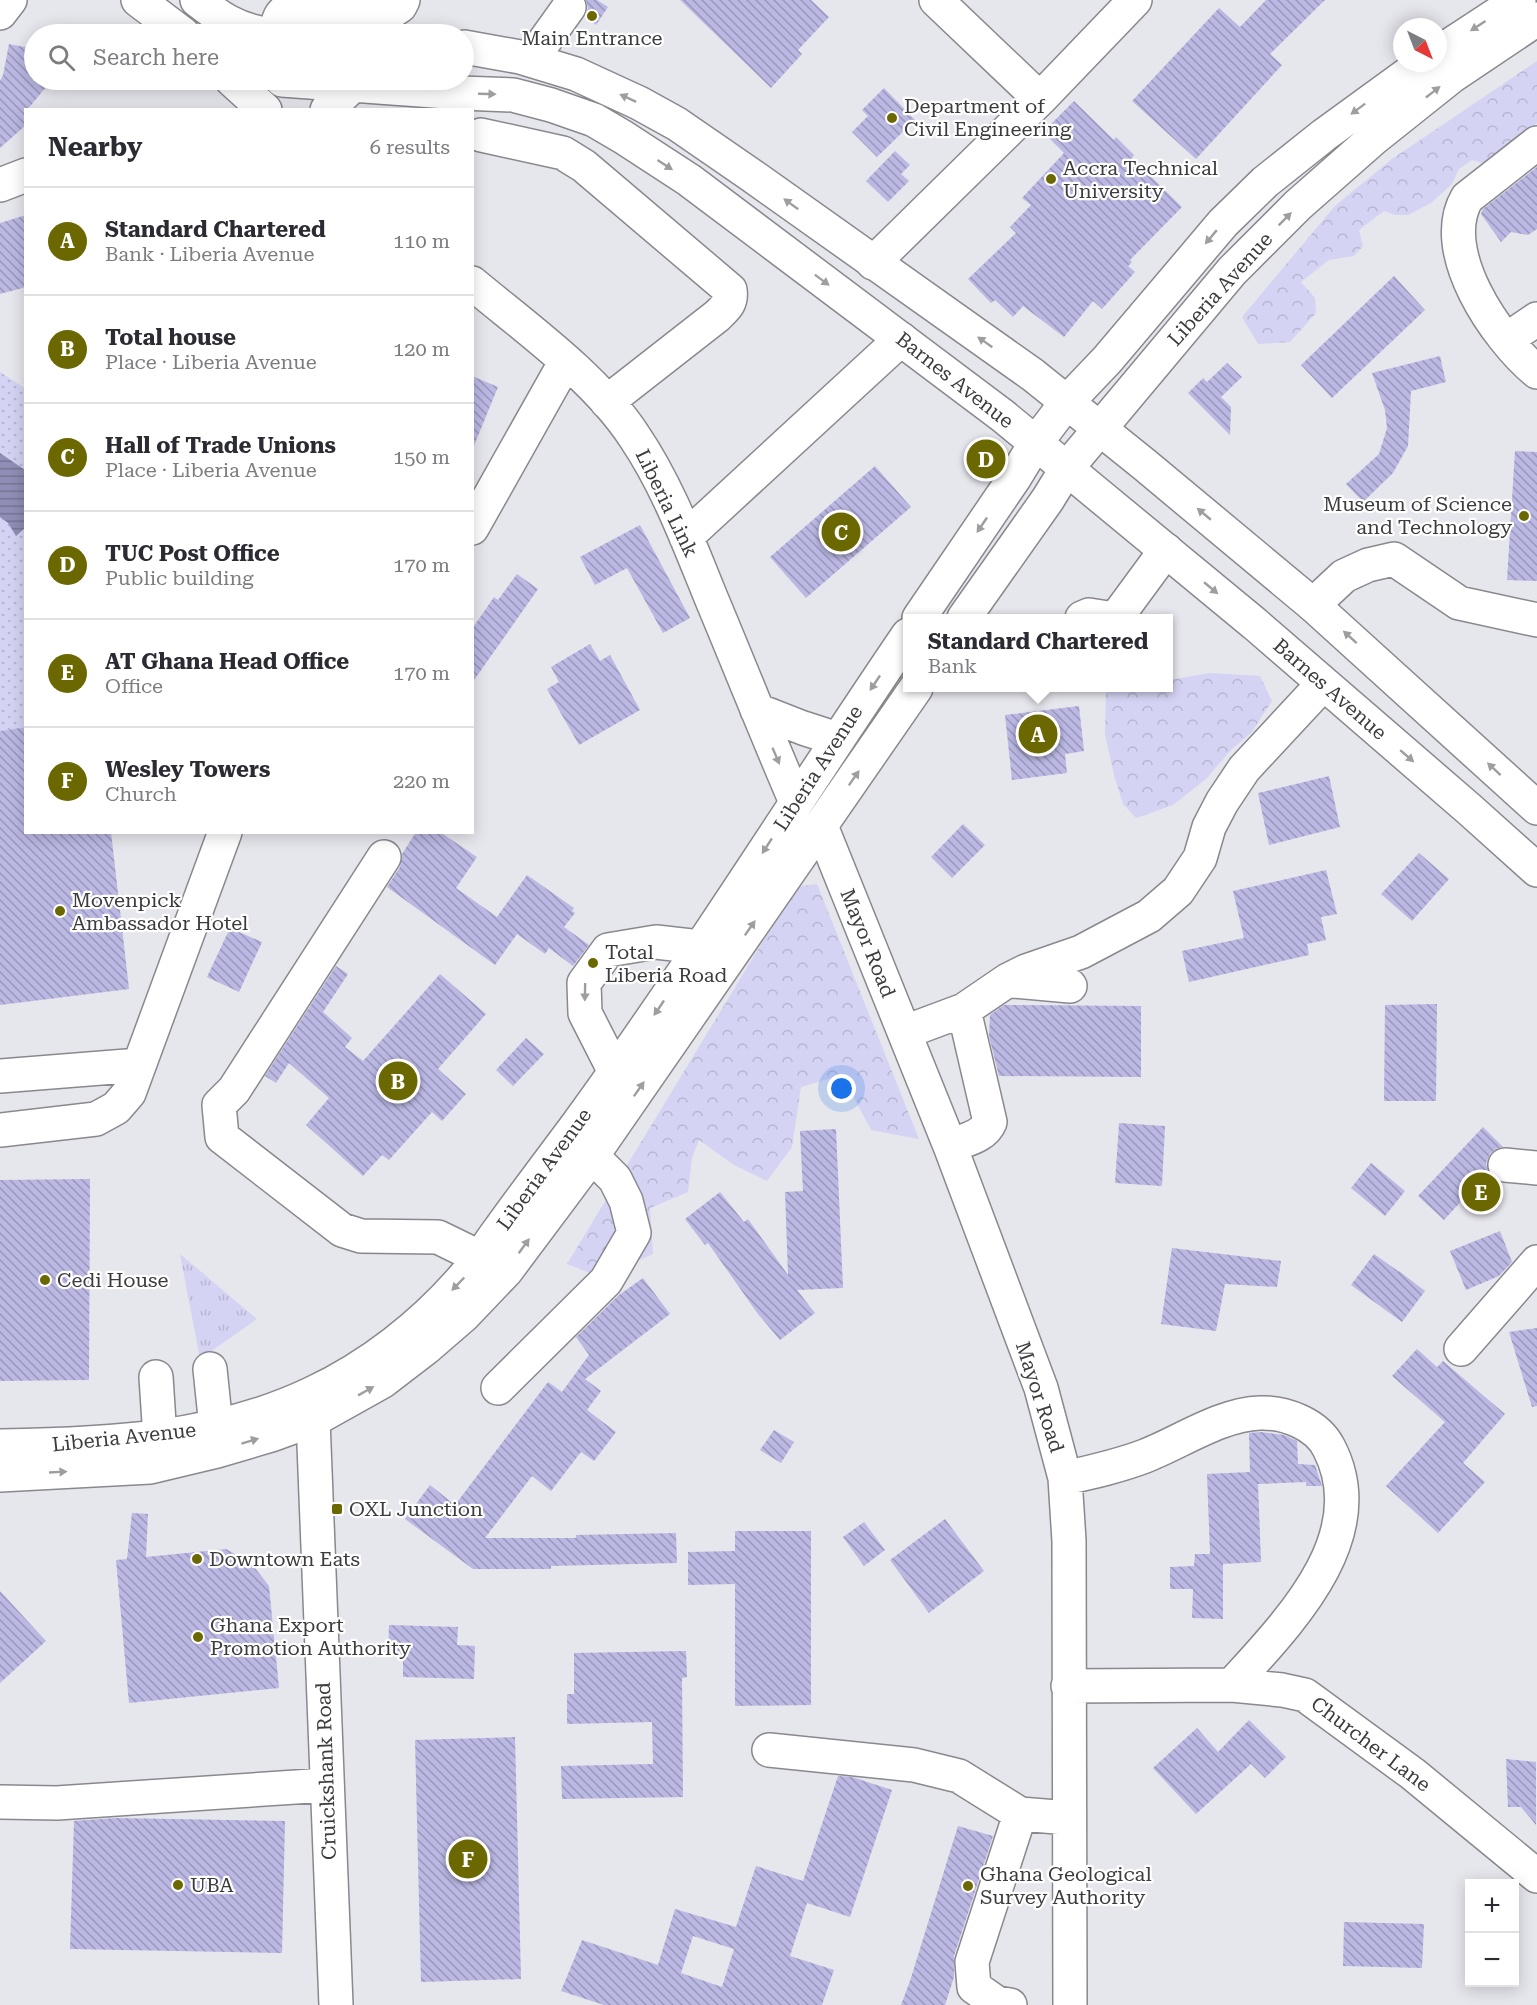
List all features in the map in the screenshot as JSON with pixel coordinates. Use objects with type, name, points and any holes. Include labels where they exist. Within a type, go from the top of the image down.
[{"type":"main road","points":[[0,13],[10,0]]},
{"type":"main road","points":[[138,0],[169,24]]},
{"type":"main road","points":[[197,0],[233,24]]},
{"type":"main road","points":[[278,24],[280,15],[288,10],[388,14],[400,6],[403,0]]},
{"type":"main road","points":[[936,0],[1040,99]]},
{"type":"main road","points":[[873,263],[1040,99],[1135,0]]},
{"type":"main road","points":[[1447,47],[1519,0]]},
{"type":"main road","points":[[531,60],[569,7]]},
{"type":"main road","name":"Liberia Avenue","points":[[967,614],[1048,499],[1067,468],[1232,272],[1298,205],[1373,139],[1444,83],[1537,19]]},
{"type":"main road","points":[[474,49],[531,60],[576,74],[639,103],[676,124],[1033,375],[1314,605],[1537,808]]},
{"type":"main road","name":"Liberia Avenue","points":[[922,614],[1035,444],[1066,403],[1107,360],[1223,223],[1265,182],[1361,107],[1410,72]]},
{"type":"main road","points":[[243,90],[263,108]]},
{"type":"main road","points":[[329,108],[348,90]]},
{"type":"main road","name":"Barnes Avenue","points":[[424,90],[513,95],[551,105],[594,120],[688,180],[1003,416],[1067,468],[1255,624],[1537,870]]},
{"type":"main road","points":[[481,135],[563,153],[584,166],[730,290],[729,304],[717,316],[607,402]]},
{"type":"main road","points":[[1537,143],[1467,198],[1460,210],[1457,225],[1462,264],[1478,298],[1506,340],[1537,372]]},
{"type":"main road","points":[[0,185],[24,176]]},
{"type":"main road","name":"Liberia Link","points":[[474,285],[566,361],[607,402],[633,435],[660,480],[686,537],[796,802]]},
{"type":"main road","points":[[1506,340],[1537,319]]},
{"type":"main road","points":[[686,537],[901,339]]},
{"type":"main road","points":[[474,524],[566,361]]},
{"type":"main road","points":[[1119,614],[1166,550]]},
{"type":"main road","points":[[1314,605],[1344,576],[1368,565],[1394,559],[1459,603],[1537,620]]},
{"type":"main road","name":"Liberia Avenue","points":[[0,1475],[150,1467],[271,1435],[313,1406],[433,1310],[467,1275],[615,1072],[903,642]]},
{"type":"main road","points":[[905,1032],[964,1010],[1008,980],[1026,971],[1081,952],[1149,916],[1178,891],[1200,858],[1209,827],[1244,769],[1323,684]]},
{"type":"main road","name":"Liberia Avenue","points":[[0,1446],[78,1445],[160,1438],[216,1427],[273,1410],[313,1406],[383,1381],[426,1348],[463,1316],[506,1271],[592,1156],[913,692]]},
{"type":"main road","points":[[757,710],[837,739]]},
{"type":"main road","name":"Mayor Road","points":[[820,826],[950,1146],[1041,1388],[1065,1478],[1069,1541],[1070,2005]]},
{"type":"main road","points":[[0,1094],[2,1129],[96,1119],[116,1108],[129,1093],[224,834]]},
{"type":"main road","points":[[384,857],[234,1090],[219,1105],[222,1137],[342,1230],[361,1236],[438,1237],[479,1257]]},
{"type":"main road","points":[[615,1072],[585,1013],[584,983],[608,950],[656,942],[700,947]]},
{"type":"main road","points":[[1008,980],[1070,986]]},
{"type":"main road","points":[[950,1146],[981,1134],[987,1130],[990,1122],[964,1010]]},
{"type":"main road","points":[[0,1076],[139,1065]]},
{"type":"main road","points":[[498,1388],[606,1281],[634,1233],[626,1201],[615,1179],[592,1156]]},
{"type":"main road","points":[[1505,1165],[1537,1168]]},
{"type":"main road","points":[[1461,1349],[1537,1262]]},
{"type":"main road","points":[[210,1369],[216,1427]]},
{"type":"main road","points":[[156,1377],[160,1438]]},
{"type":"main road","name":"Cruickshank Road","points":[[313,1406],[336,2005]]},
{"type":"main road","points":[[1065,1478],[1112,1468],[1146,1456],[1213,1425],[1259,1413],[1284,1416],[1311,1427],[1326,1440],[1335,1459],[1342,1485],[1337,1536],[1319,1577],[1298,1610],[1232,1685]]},
{"type":"main road","name":"Churcher Lane","points":[[1068,1686],[1232,1685],[1282,1690],[1305,1695],[1413,1773],[1537,1876]]},
{"type":"main road","points":[[769,1750],[914,1765],[959,1776],[1020,1814],[1069,1818]]},
{"type":"main road","points":[[0,1802],[57,1803],[327,1785]]},
{"type":"main road","points":[[1010,2005],[997,2003],[974,1987],[972,1962],[1020,1814]]},
{"type":"green space","points":[[1537,61],[1537,123],[1486,164],[1472,160],[1459,169],[1452,184],[1431,203],[1408,215],[1395,215],[1384,211],[1359,230],[1363,246],[1354,256],[1329,260],[1301,282],[1315,298],[1316,313],[1290,342],[1258,344],[1242,317],[1335,206],[1392,159]]},
{"type":"green space","points":[[0,372],[24,388],[24,727],[0,731]]},
{"type":"green space","points":[[1210,673],[1260,676],[1272,701],[1251,733],[1231,750],[1206,779],[1173,805],[1136,818],[1123,804],[1114,775],[1105,734],[1106,692],[1173,692],[1173,679]]},
{"type":"green space","points":[[817,884],[919,1139],[871,1130],[842,1075],[801,1087],[792,1147],[767,1181],[734,1165],[699,1140],[692,1158],[688,1192],[650,1208],[653,1254],[600,1277],[567,1264],[796,887]]},
{"type":"green space","points":[[180,1254],[257,1319],[200,1359]]},
{"type":"shaded area","points":[[0,453],[24,469],[24,529],[16,536],[8,523],[0,517]]},
{"type":"building","points":[[586,0],[597,0],[608,7],[596,25],[585,17],[588,8]]},
{"type":"building","points":[[680,0],[811,0],[829,17],[798,50],[802,54],[771,88]]},
{"type":"building","points":[[1266,0],[1325,0],[1270,54],[1282,65],[1196,159],[1132,101],[1219,8],[1240,27]]},
{"type":"building","points":[[9,44],[24,47],[24,90],[44,90],[29,108],[24,108],[24,127],[0,148],[0,81]]},
{"type":"building","points":[[884,88],[915,120],[877,157],[852,132],[868,116],[862,110]]},
{"type":"building","points":[[1074,101],[1114,140],[1116,137],[1134,155],[1132,158],[1182,207],[1130,260],[1132,262],[1128,266],[1135,272],[1102,309],[1093,301],[1064,337],[1023,306],[1013,317],[995,300],[991,303],[968,279],[1016,233],[1010,227],[1031,205],[1022,198],[1064,153],[1043,132]]},
{"type":"building","points":[[895,151],[910,165],[901,174],[909,181],[888,202],[866,181]]},
{"type":"building","points":[[1537,167],[1537,229],[1528,235],[1511,232],[1501,242],[1481,214],[1483,209]]},
{"type":"building","points":[[24,216],[24,288],[0,294],[0,223]]},
{"type":"building","points":[[1394,276],[1425,310],[1332,398],[1301,365]]},
{"type":"building","points":[[1440,356],[1446,382],[1411,391],[1408,446],[1393,473],[1363,502],[1346,484],[1379,454],[1387,428],[1385,410],[1372,373]]},
{"type":"building","points":[[1227,363],[1242,377],[1221,397],[1231,407],[1230,435],[1188,393],[1203,378],[1207,382]]},
{"type":"building","points":[[474,377],[498,387],[474,446]]},
{"type":"building","name":"Museum of Science and Technology","points":[[1515,451],[1537,452],[1537,581],[1507,580]]},
{"type":"building","points":[[875,466],[911,507],[806,598],[770,557]]},
{"type":"building","points":[[640,525],[690,618],[663,633],[627,568],[595,585],[580,557]]},
{"type":"building","points":[[517,574],[538,589],[474,680],[474,626],[494,597],[498,600]]},
{"type":"building","points":[[590,644],[600,661],[610,655],[640,710],[579,745],[547,689],[559,682],[551,667]]},
{"type":"building","points":[[1079,706],[1084,751],[1065,754],[1067,773],[1012,780],[1005,715]]},
{"type":"building","name":"Movenpick Ambassador Hotel","points":[[24,727],[24,834],[111,834],[129,989],[0,1005],[0,731]]},
{"type":"building","points":[[1329,776],[1340,827],[1269,845],[1258,793]]},
{"type":"building","points":[[963,824],[985,845],[952,878],[931,857]]},
{"type":"building","points":[[415,834],[443,834],[477,857],[456,888],[497,917],[527,875],[574,908],[572,911],[575,913],[564,927],[589,945],[573,966],[549,948],[545,954],[517,934],[495,965],[387,887],[400,867],[402,854]]},
{"type":"building","points":[[1419,853],[1449,879],[1412,921],[1381,894]]},
{"type":"building","points":[[1326,870],[1337,914],[1321,917],[1326,940],[1307,944],[1309,955],[1189,982],[1182,951],[1244,938],[1233,891]]},
{"type":"building","points":[[230,928],[262,942],[239,992],[207,977]]},
{"type":"building","points":[[336,966],[348,974],[323,1012],[352,1038],[345,1047],[363,1061],[440,974],[486,1014],[438,1069],[466,1094],[442,1121],[432,1112],[389,1160],[382,1155],[363,1176],[306,1125],[329,1098],[289,1063],[276,1083],[265,1076]]},
{"type":"building","points":[[1437,1004],[1436,1101],[1384,1101],[1385,1005]]},
{"type":"building","points":[[1004,1005],[1141,1006],[1141,1077],[999,1076],[989,1036],[990,1015]]},
{"type":"building","points":[[526,1038],[544,1054],[513,1086],[496,1070]]},
{"type":"building","points":[[1119,1123],[1165,1126],[1162,1186],[1115,1183]]},
{"type":"building","points":[[1483,1127],[1503,1147],[1497,1148],[1490,1154],[1486,1163],[1488,1172],[1444,1220],[1418,1196]]},
{"type":"building","points":[[836,1129],[843,1288],[797,1290],[815,1313],[780,1340],[758,1314],[708,1243],[705,1245],[685,1219],[720,1192],[744,1222],[748,1219],[788,1275],[785,1192],[803,1191],[800,1131]]},
{"type":"building","points":[[1371,1163],[1405,1191],[1385,1216],[1351,1188]]},
{"type":"building","name":"Cedi House","points":[[90,1179],[89,1380],[0,1381],[0,1180]]},
{"type":"building","points":[[1500,1231],[1512,1262],[1499,1276],[1466,1290],[1450,1251]]},
{"type":"building","points":[[1172,1248],[1281,1261],[1277,1287],[1225,1284],[1216,1331],[1161,1324]]},
{"type":"building","points":[[1374,1254],[1425,1291],[1402,1322],[1351,1285]]},
{"type":"building","points":[[643,1278],[670,1314],[585,1379],[601,1391],[587,1410],[616,1432],[594,1461],[581,1452],[551,1491],[532,1476],[485,1538],[576,1538],[576,1535],[676,1533],[677,1563],[551,1566],[551,1569],[473,1569],[405,1519],[430,1485],[455,1505],[548,1382],[562,1392],[589,1355],[576,1337],[619,1295]]},
{"type":"building","points":[[1537,1328],[1537,1406],[1532,1407],[1509,1332]]},
{"type":"building","points":[[1417,1349],[1437,1367],[1443,1361],[1505,1414],[1463,1463],[1485,1482],[1438,1533],[1386,1486],[1445,1422],[1392,1376]]},
{"type":"building","points":[[774,1430],[794,1442],[781,1463],[760,1450]]},
{"type":"building","points":[[1249,1433],[1284,1435],[1297,1441],[1298,1464],[1315,1465],[1322,1486],[1306,1486],[1306,1482],[1258,1484],[1261,1562],[1223,1564],[1223,1619],[1192,1618],[1193,1589],[1170,1589],[1170,1567],[1194,1566],[1195,1554],[1210,1554],[1207,1474],[1250,1472]]},
{"type":"building","name":"Ghana Export Promotion Authority","points":[[132,1513],[148,1514],[146,1557],[226,1549],[251,1563],[269,1586],[279,1688],[129,1703],[116,1560],[127,1559]]},
{"type":"building","points":[[945,1519],[984,1571],[929,1613],[890,1560]]},
{"type":"building","points":[[864,1522],[885,1550],[864,1566],[843,1537]]},
{"type":"building","points":[[735,1531],[811,1531],[811,1705],[735,1706],[735,1584],[688,1585],[688,1552],[735,1551]]},
{"type":"building","points":[[0,1591],[46,1641],[0,1683]]},
{"type":"building","points":[[389,1625],[458,1627],[457,1645],[475,1646],[474,1679],[403,1677],[403,1656],[388,1656]]},
{"type":"building","points":[[686,1651],[687,1677],[682,1678],[683,1797],[562,1799],[561,1766],[653,1764],[652,1722],[567,1724],[567,1694],[574,1694],[574,1653]]},
{"type":"building","points":[[1249,1720],[1286,1757],[1265,1778],[1251,1764],[1196,1814],[1153,1768],[1197,1728],[1218,1752]]},
{"type":"building","points":[[515,1737],[521,1979],[421,1982],[415,1740]]},
{"type":"building","points":[[1506,1759],[1536,1762],[1536,1825],[1521,1807],[1508,1807]]},
{"type":"building","points":[[838,1776],[852,1777],[892,1790],[850,1917],[807,1903],[790,1956],[834,1970],[822,2005],[604,2005],[561,1991],[582,1940],[658,1965],[675,1909],[736,1927],[756,1866],[803,1881]],"holes":[[[693,1936],[734,1949],[722,1987],[681,1973]]]},
{"type":"building","name":"UBA","points":[[116,1818],[285,1821],[282,1953],[70,1949],[74,1821]]},
{"type":"building","points":[[958,1826],[993,1836],[954,1956],[954,1977],[945,2005],[901,2005],[910,1981]]},
{"type":"building","points":[[1344,1922],[1424,1924],[1422,1968],[1343,1966]]},
{"type":"place","name":"Main Entrance","points":[[592,16]]},
{"type":"place","name":"Department of Civil Engineering","points":[[892,118]]},
{"type":"place","name":"Accra Technical University","points":[[1051,179]]},
{"type":"place","name":"TUC Post Office","points":[[986,459]]},
{"type":"place","name":"Museum of Science and Technology","points":[[1524,516]]},
{"type":"place","name":"Hall of Trade Unions","points":[[841,532]]},
{"type":"place","name":"Standard Chartered","points":[[1038,734]]},
{"type":"place","name":"Movenpick Ambassador Hotel","points":[[60,911]]},
{"type":"place","name":"Total Liberia Road","points":[[593,963]]},
{"type":"place","name":"Total house","points":[[398,1081]]},
{"type":"place","name":"AT Ghana Head Office","points":[[1481,1192]]},
{"type":"place","name":"Cedi House","points":[[45,1280]]},
{"type":"place","name":"OXL Junction","points":[[337,1509]]},
{"type":"place","name":"Downtown Eats","points":[[197,1559]]},
{"type":"place","name":"Ghana Export Promotion Authority","points":[[198,1637]]},
{"type":"place","name":"Wesley Towers","points":[[468,1859]]},
{"type":"place","name":"UBA","points":[[178,1885]]},
{"type":"place","name":"Ghana Geological Survey Authority","points":[[968,1886]]}]
